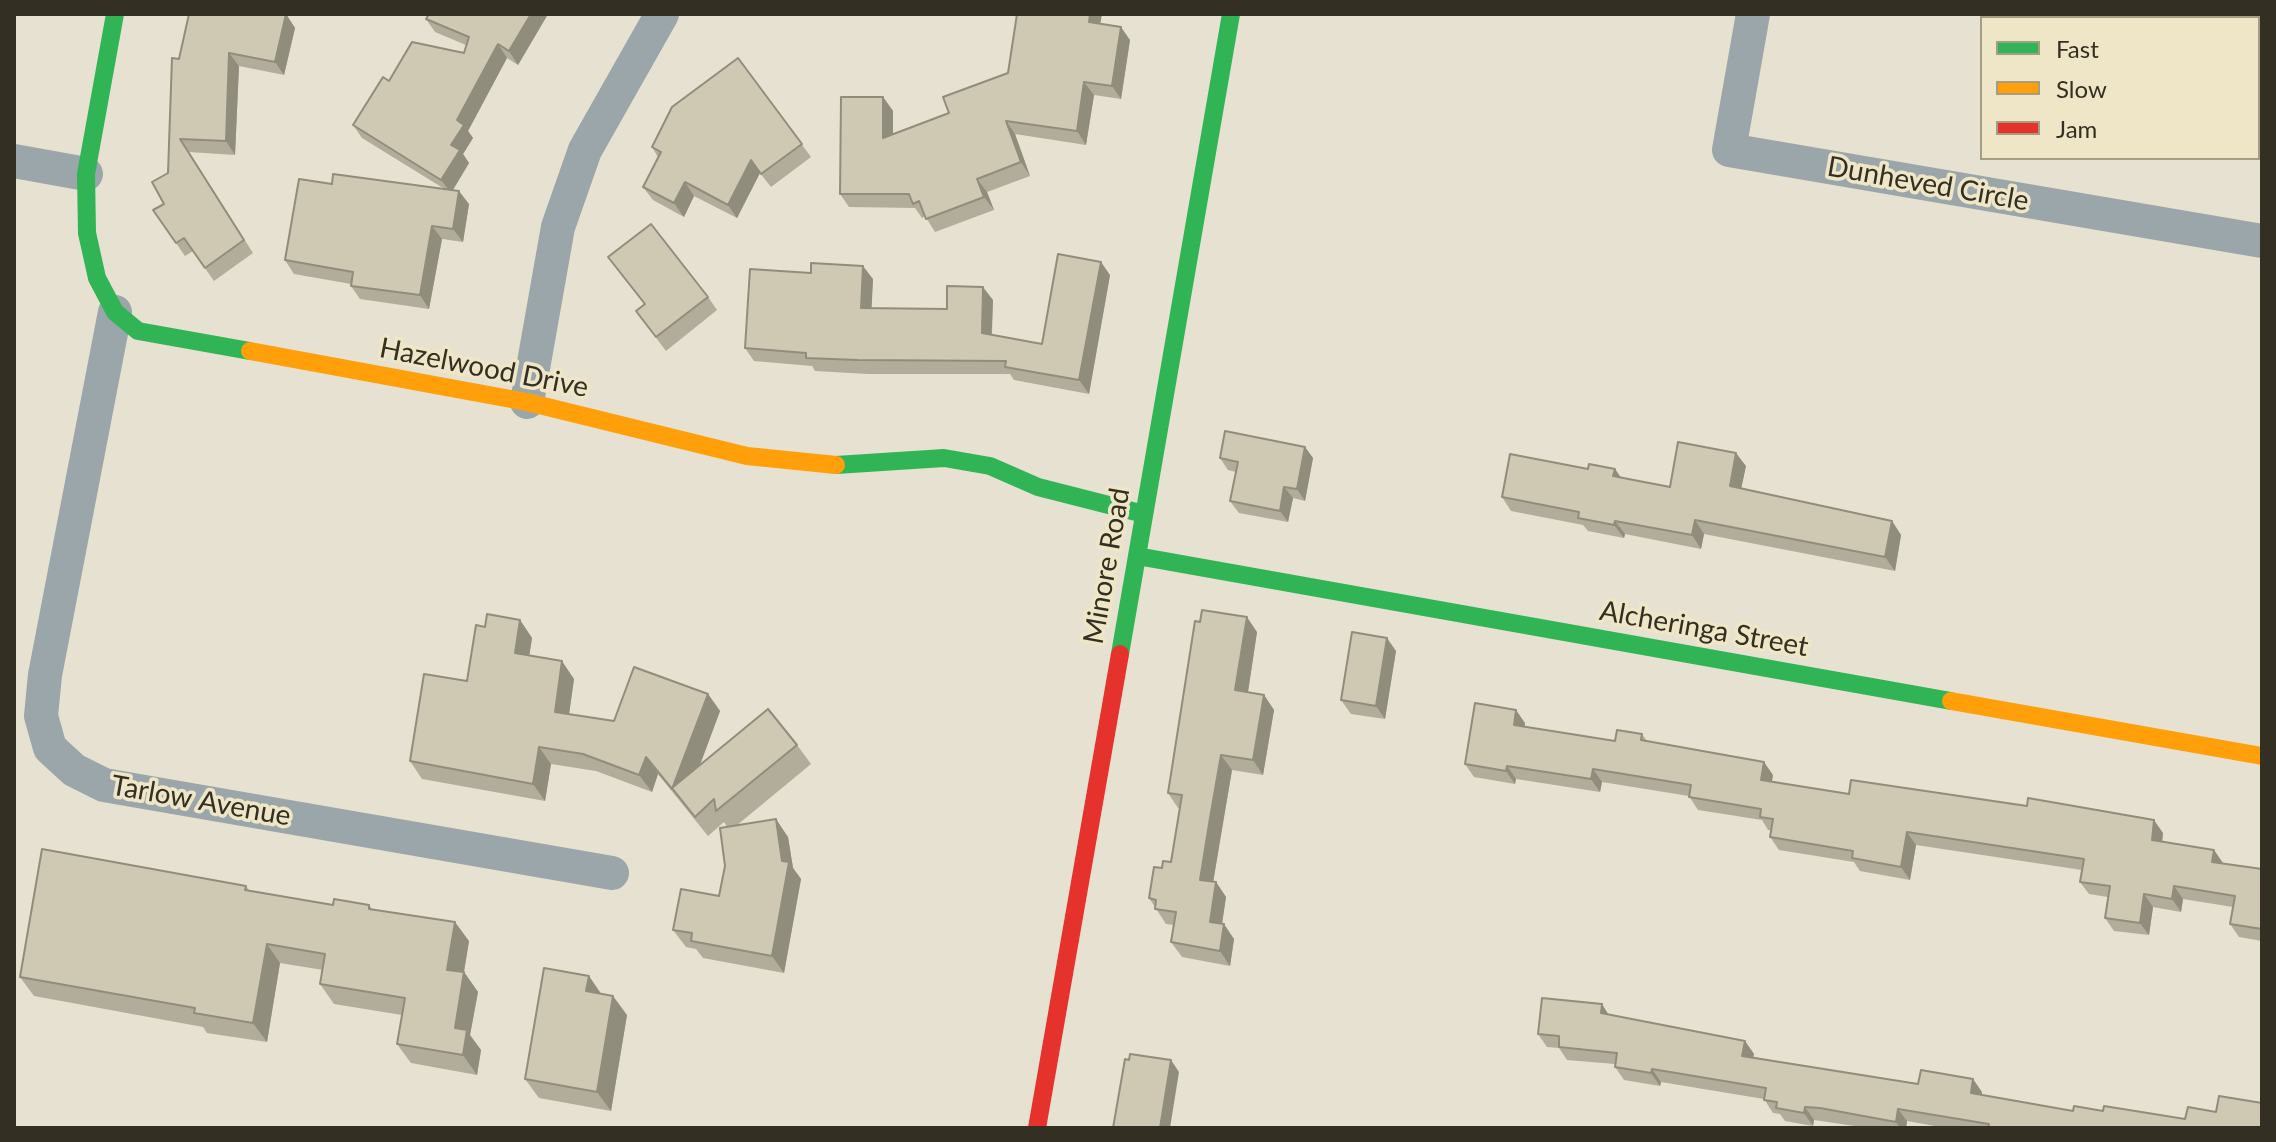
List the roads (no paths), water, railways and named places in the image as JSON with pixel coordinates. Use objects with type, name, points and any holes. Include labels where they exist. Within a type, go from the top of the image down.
[{"type":"street","points":[[115,14],[86,174],[87,233],[97,278],[115,312]]},
{"type":"street","points":[[527,402],[558,227],[585,150],[662,14]]},
{"type":"street","name":"Minore Road","points":[[1037,1128],[1231,14]]},
{"type":"street","name":"Dunheved Circle","points":[[1753,14],[1729,150],[2262,241]]},
{"type":"street","points":[[14,161],[86,174]]},
{"type":"street","name":"Hazelwood Drive","points":[[115,312],[138,331],[527,402],[747,456],[837,465],[944,458],[990,466],[1038,487],[1144,514]]},
{"type":"street","name":"Tarlow Avenue","points":[[115,312],[45,675],[41,716],[50,748],[74,770],[104,785],[612,873]]},
{"type":"street","name":"Alcheringa Street","points":[[1137,556],[2262,756]]}]
